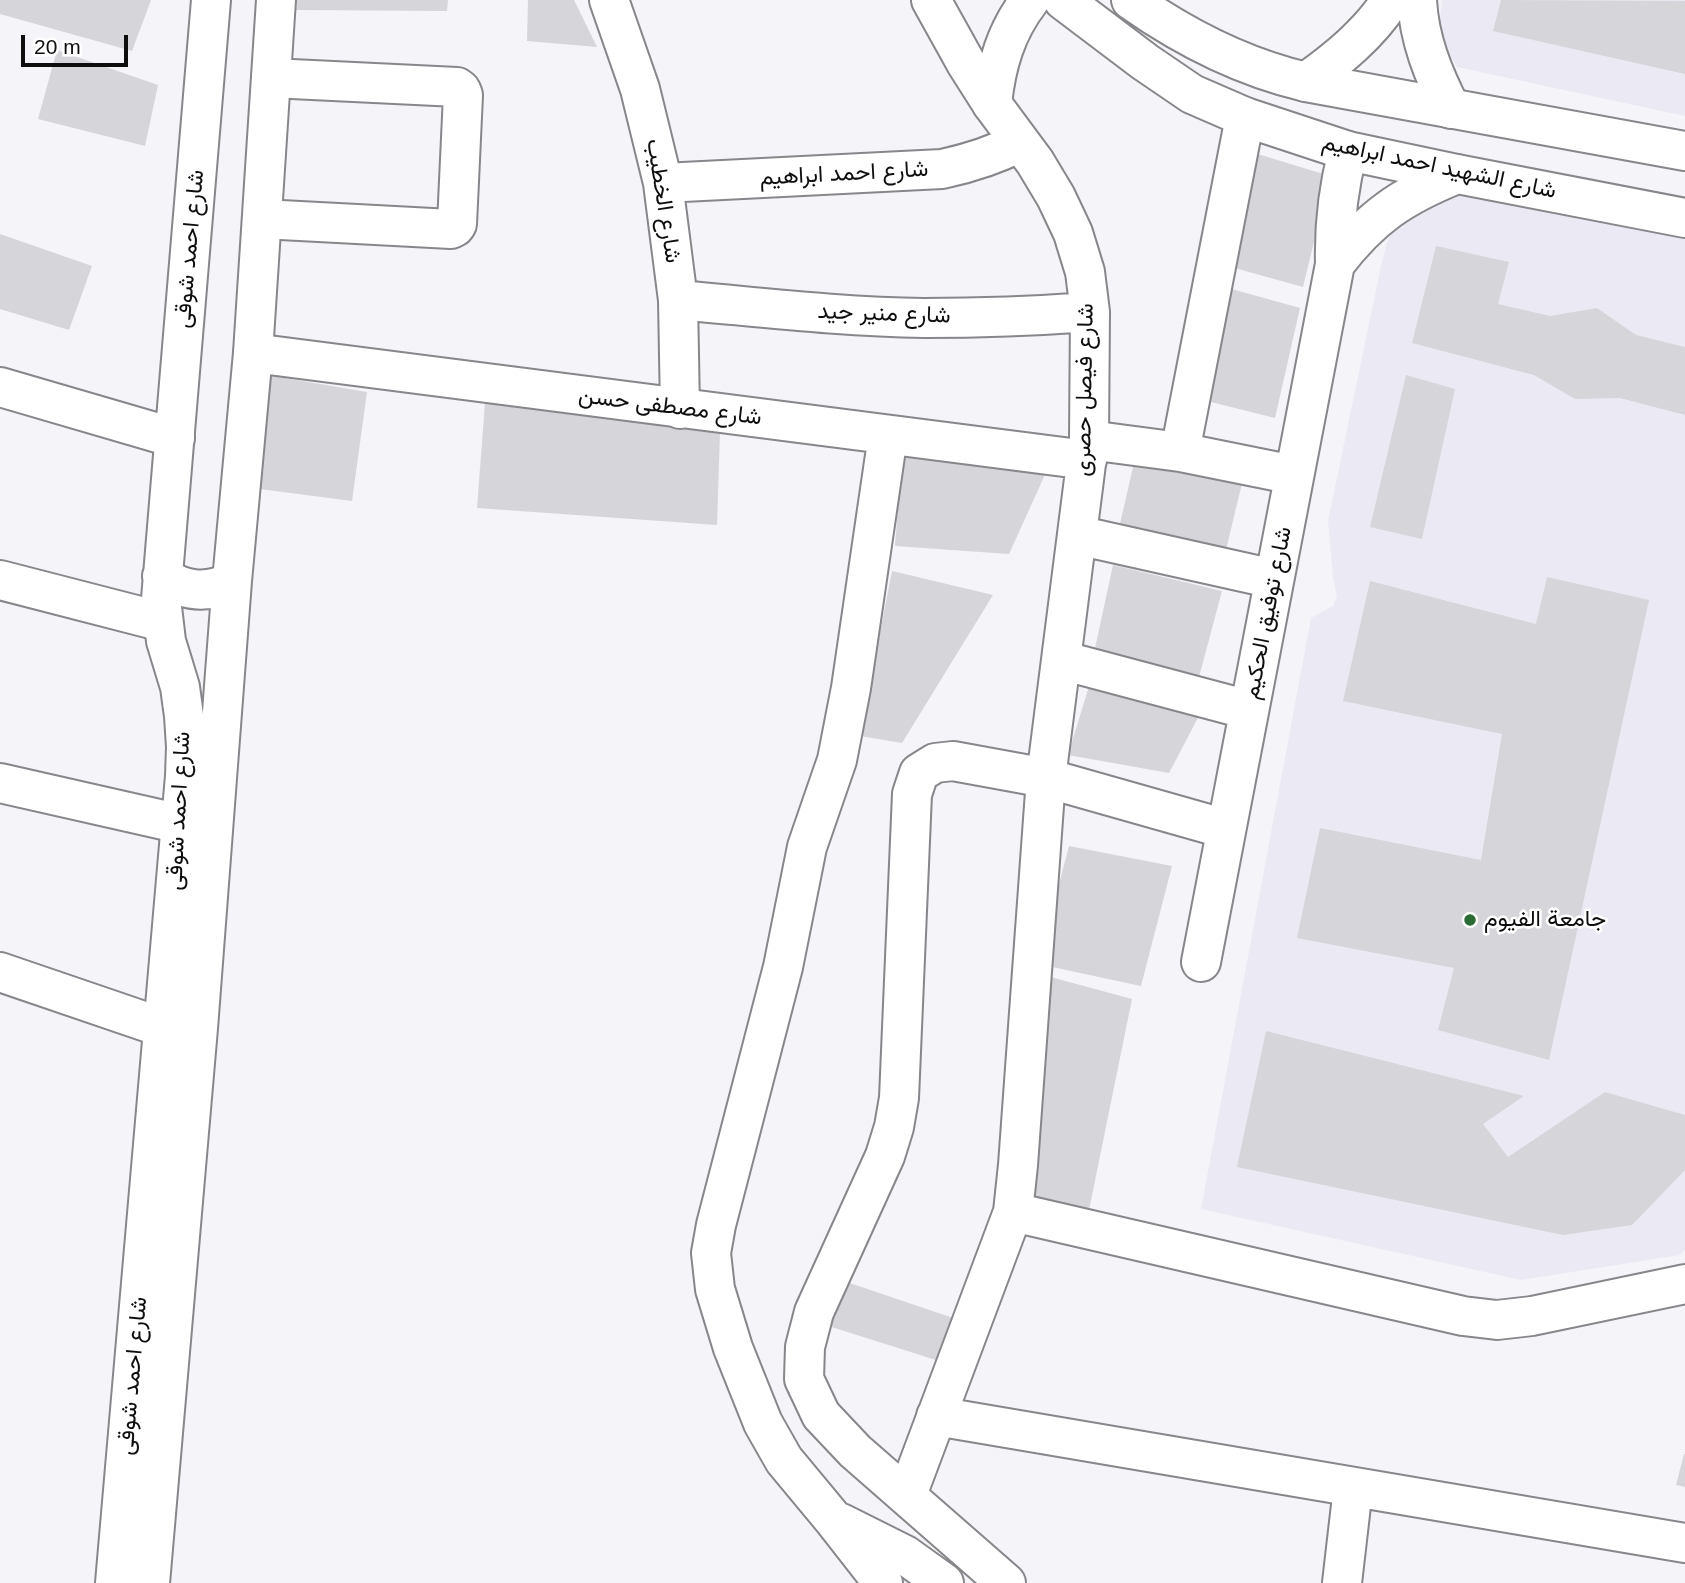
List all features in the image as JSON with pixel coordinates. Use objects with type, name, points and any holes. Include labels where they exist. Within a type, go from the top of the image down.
[{"type":"street","name":"شارع احمد شوقى","points":[[115,1583],[185,776],[184,716],[180,687],[163,622],[161,599],[211,0]]},
{"type":"street","name":"شارع احمد شوقى","points":[[150,1583],[253,353],[276,0]]},
{"type":"street","name":"شارع الخطيب","points":[[609,0],[640,89],[663,183],[678,300],[680,409]]},
{"type":"street","name":"شارع فيصل حصرى","points":[[907,1496],[1013,1212],[1046,778],[1088,450],[1090,312],[1085,272],[1073,233],[1056,197],[965,63],[931,0]]},
{"type":"street","points":[[992,104],[1001,54],[1011,30],[1030,0]]},
{"type":"street","name":"شارع الشهيد احمد ابراهيم","points":[[1063,0],[1192,94],[1245,117],[1348,151],[1685,218]]},
{"type":"street","points":[[1131,0],[1195,41],[1276,75],[1685,152]]},
{"type":"street","points":[[1306,82],[1339,58],[1368,30],[1391,0]]},
{"type":"street","points":[[1417,0],[1425,49],[1436,80],[1451,109]]},
{"type":"street","points":[[262,219],[451,229],[457,224],[463,95],[461,90],[457,87],[271,78]]},
{"type":"street","points":[[1180,452],[1245,117]]},
{"type":"street","name":"شارع احمد ابراهيم","points":[[663,183],[942,169],[996,155],[1020,142]]},
{"type":"street","name":"شارع توفيق الحكيم","points":[[1201,962],[1335,264],[1336,207],[1348,151]]},
{"type":"street","name":"شارع توفيق الحكيم","points":[[1335,264],[1354,239],[1376,218],[1401,200],[1457,174]]},
{"type":"street","name":"شارع منير جيد","points":[[678,300],[867,316],[923,318],[1090,312]]},
{"type":"street","name":"شارع مصطفى حسن","points":[[253,353],[888,435],[1088,450],[1180,452],[1294,475]]},
{"type":"street","points":[[0,387],[175,438]]},
{"type":"street","points":[[883,1583],[784,1460],[762,1423],[733,1348],[715,1289],[711,1252],[783,967],[807,847],[837,760],[851,688],[888,435]]},
{"type":"street","points":[[1077,535],[1274,579]]},
{"type":"street","points":[[162,576],[173,584],[197,590],[209,590],[232,582]]},
{"type":"street","points":[[0,580],[163,622]]},
{"type":"street","points":[[1061,660],[1249,710]]},
{"type":"street","points":[[1006,1583],[855,1451],[821,1415],[804,1378],[805,1347],[814,1312],[885,1156],[894,1127],[899,1098],[912,794],[919,773],[935,763],[953,761],[1046,778],[1226,829]]},
{"type":"street","points":[[0,783],[180,824]]},
{"type":"street","points":[[0,972],[164,1028]]},
{"type":"street","points":[[1013,1212],[1463,1316],[1497,1320],[1532,1316],[1685,1284]]},
{"type":"street","points":[[936,1416],[1685,1543]]},
{"type":"street","points":[[1342,1583],[1353,1488]]},
{"type":"street","points":[[833,1519],[905,1555],[944,1583]]},
{"type":"shaded area","points":[[1442,0],[1685,0],[1685,116],[1457,67],[1443,42],[1440,20]]},
{"type":"shaded area","name":"جامعة الفيوم","points":[[1439,191],[1685,238],[1685,1250],[1680,1255],[1521,1280],[1201,1209],[1311,618],[1333,606],[1337,597],[1328,521],[1381,266],[1392,224]]},
{"type":"building","points":[[0,0],[151,0],[132,51],[0,14]]},
{"type":"building","points":[[297,0],[448,0],[447,11],[296,10]]},
{"type":"building","points":[[528,0],[574,0],[597,47],[527,41]]},
{"type":"building","points":[[1501,0],[1685,1],[1685,74],[1493,31]]},
{"type":"building","points":[[57,50],[158,85],[145,146],[38,119]]},
{"type":"building","points":[[1251,152],[1330,176],[1303,287],[1224,265]]},
{"type":"building","points":[[0,234],[92,266],[69,330],[0,309]]},
{"type":"building","points":[[1436,246],[1509,262],[1498,304],[1550,316],[1597,308],[1636,335],[1685,347],[1685,415],[1620,398],[1575,399],[1534,375],[1412,343]]},
{"type":"building","points":[[1228,288],[1300,308],[1275,418],[1199,399]]},
{"type":"building","points":[[267,375],[367,392],[352,501],[252,488]]},
{"type":"building","points":[[1406,375],[1455,389],[1422,539],[1370,527]]},
{"type":"building","points":[[485,403],[720,432],[717,525],[477,508]]},
{"type":"building","points":[[902,454],[1048,468],[1009,554],[895,546]]},
{"type":"building","points":[[1136,454],[1243,479],[1224,558],[1117,537]]},
{"type":"building","points":[[1113,565],[1222,591],[1199,677],[1094,653]]},
{"type":"building","points":[[892,571],[993,595],[902,743],[860,736]]},
{"type":"building","points":[[1547,577],[1649,600],[1549,1060],[1438,1030],[1454,968],[1297,938],[1320,828],[1481,860],[1502,734],[1343,701],[1370,581],[1536,624]]},
{"type":"building","points":[[1090,683],[1201,712],[1169,773],[1068,755]]},
{"type":"building","points":[[1069,846],[1172,866],[1141,986],[1038,964]]},
{"type":"building","points":[[1043,975],[1132,999],[1088,1215],[1025,1203]]},
{"type":"building","points":[[1266,1031],[1524,1096],[1483,1124],[1508,1157],[1605,1092],[1685,1115],[1685,1170],[1632,1225],[1563,1235],[1237,1167]]},
{"type":"building","points":[[838,1279],[956,1319],[939,1361],[819,1323]]},
{"type":"building","points":[[1685,1454],[1685,1487],[1676,1485]]},
{"type":"place","name":"جامعة الفيوم","points":[[1470,920]]}]
